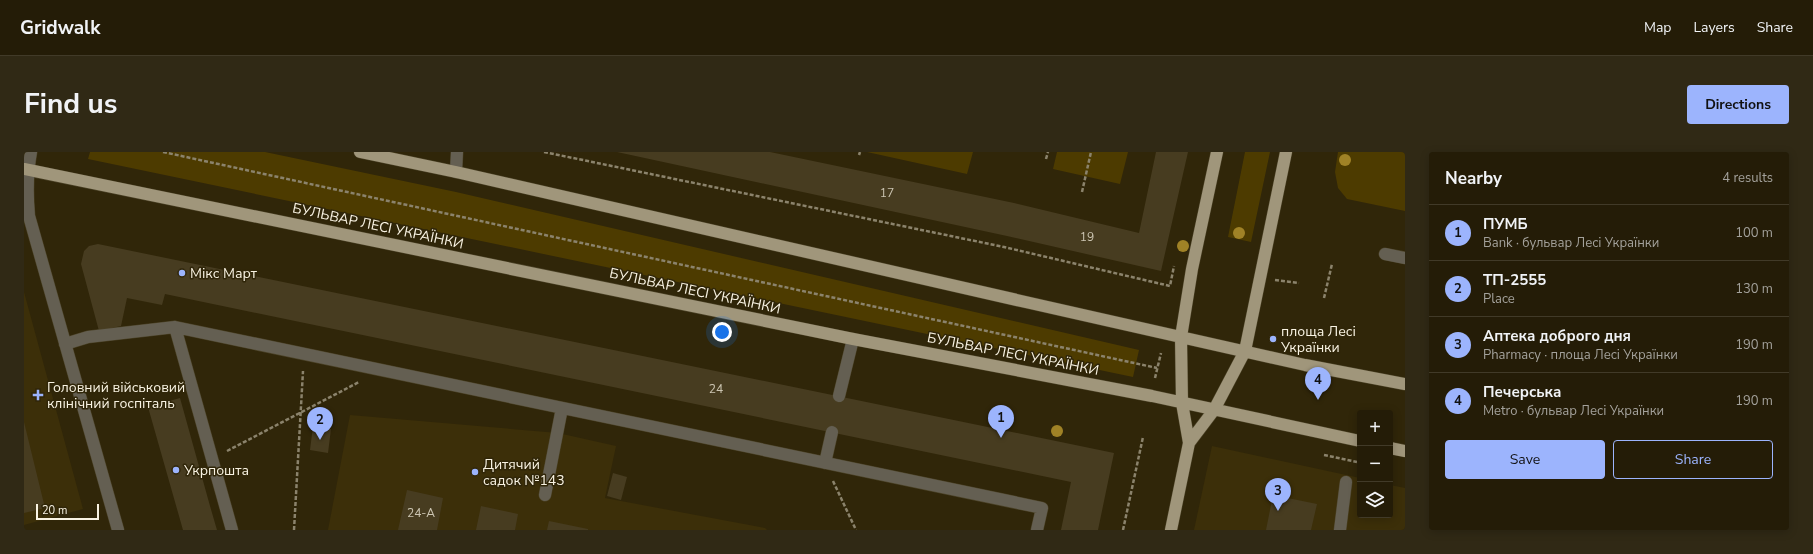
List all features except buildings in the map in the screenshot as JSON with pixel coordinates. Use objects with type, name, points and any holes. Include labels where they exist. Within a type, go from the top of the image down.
[{"type":"main road","points":[[360,152],[456,172],[1181,337],[1405,384]]},
{"type":"main road","points":[[1171,530],[1189,443],[1182,403],[1181,337],[1192,269],[1217,152]]},
{"type":"main road","points":[[1189,443],[1214,410],[1245,351],[1286,152]]},
{"type":"main road","name":"БУЛЬВАР ЛЕСІ УКРАЇНКИ","points":[[26,169],[853,339],[1182,403],[1357,440]]},
{"type":"main road","points":[[1393,449],[1405,451]]},
{"type":"street","points":[[31,152],[26,169],[29,216],[118,530]]},
{"type":"street","points":[[456,172],[457,152]]},
{"type":"street","points":[[1385,254],[1405,258]]},
{"type":"street","points":[[65,344],[88,337],[175,328],[1042,508],[1038,530]]},
{"type":"street","points":[[175,328],[232,530]]},
{"type":"street","points":[[839,396],[853,339]]},
{"type":"street","points":[[545,495],[562,408]]},
{"type":"street","points":[[825,463],[832,432]]},
{"type":"street","points":[[1340,530],[1346,482]]},
{"type":"path","points":[[163,152],[1157,368]]},
{"type":"path","points":[[544,152],[1004,248],[1170,286],[1174,266],[1192,269]]},
{"type":"path","points":[[1046,159],[1048,152]]},
{"type":"path","points":[[1082,192],[1091,152]]},
{"type":"path","points":[[1324,298],[1332,264]]},
{"type":"path","points":[[1259,278],[1299,282]]},
{"type":"path","points":[[1155,378],[1161,353]]},
{"type":"path","points":[[294,530],[304,354]]},
{"type":"path","points":[[212,459],[301,411],[382,371]]},
{"type":"path","points":[[1123,530],[1143,437]]},
{"type":"path","points":[[1324,455],[1357,462]]},
{"type":"path","points":[[825,463],[856,530]]},
{"type":"shaded area","points":[[90,152],[265,152],[456,192],[1139,350],[1133,377],[88,159]]},
{"type":"shaded area","points":[[867,152],[973,152],[967,174]]},
{"type":"shaded area","points":[[1057,152],[1128,152],[1120,184],[1053,169]]},
{"type":"shaded area","points":[[1245,152],[1270,152],[1251,242],[1228,237]]},
{"type":"shaded area","points":[[1338,152],[1405,152],[1405,211],[1347,199],[1338,188],[1335,172]]},
{"type":"shaded area","name":"Головний військовий клінічний госпіталь","points":[[24,292],[83,509],[24,525]]},
{"type":"shaded area","name":"Дитячий садок №143","points":[[350,415],[558,433],[616,446],[605,498],[765,528],[767,530],[328,530]]},
{"type":"shaded area","points":[[1212,446],[1357,477],[1357,518],[1393,518],[1393,486],[1405,488],[1405,530],[1194,530]]},
{"type":"place","name":"Мікс Март","points":[[182,273]]},
{"type":"place","name":"площа Лесі Українки","points":[[1273,339]]},
{"type":"place","name":"Головний військовий клінічний госпіталь","points":[[38,395]]},
{"type":"place","name":"Печерська","points":[[1318,400]]},
{"type":"place","name":"ПУМБ","points":[[1001,438]]},
{"type":"place","name":"ТП-2555","points":[[320,440]]},
{"type":"place","name":"Укрпошта","points":[[176,470]]},
{"type":"place","name":"Дитячий садок №143","points":[[475,472]]},
{"type":"place","name":"Аптека доброго дня","points":[[1278,511]]}]
